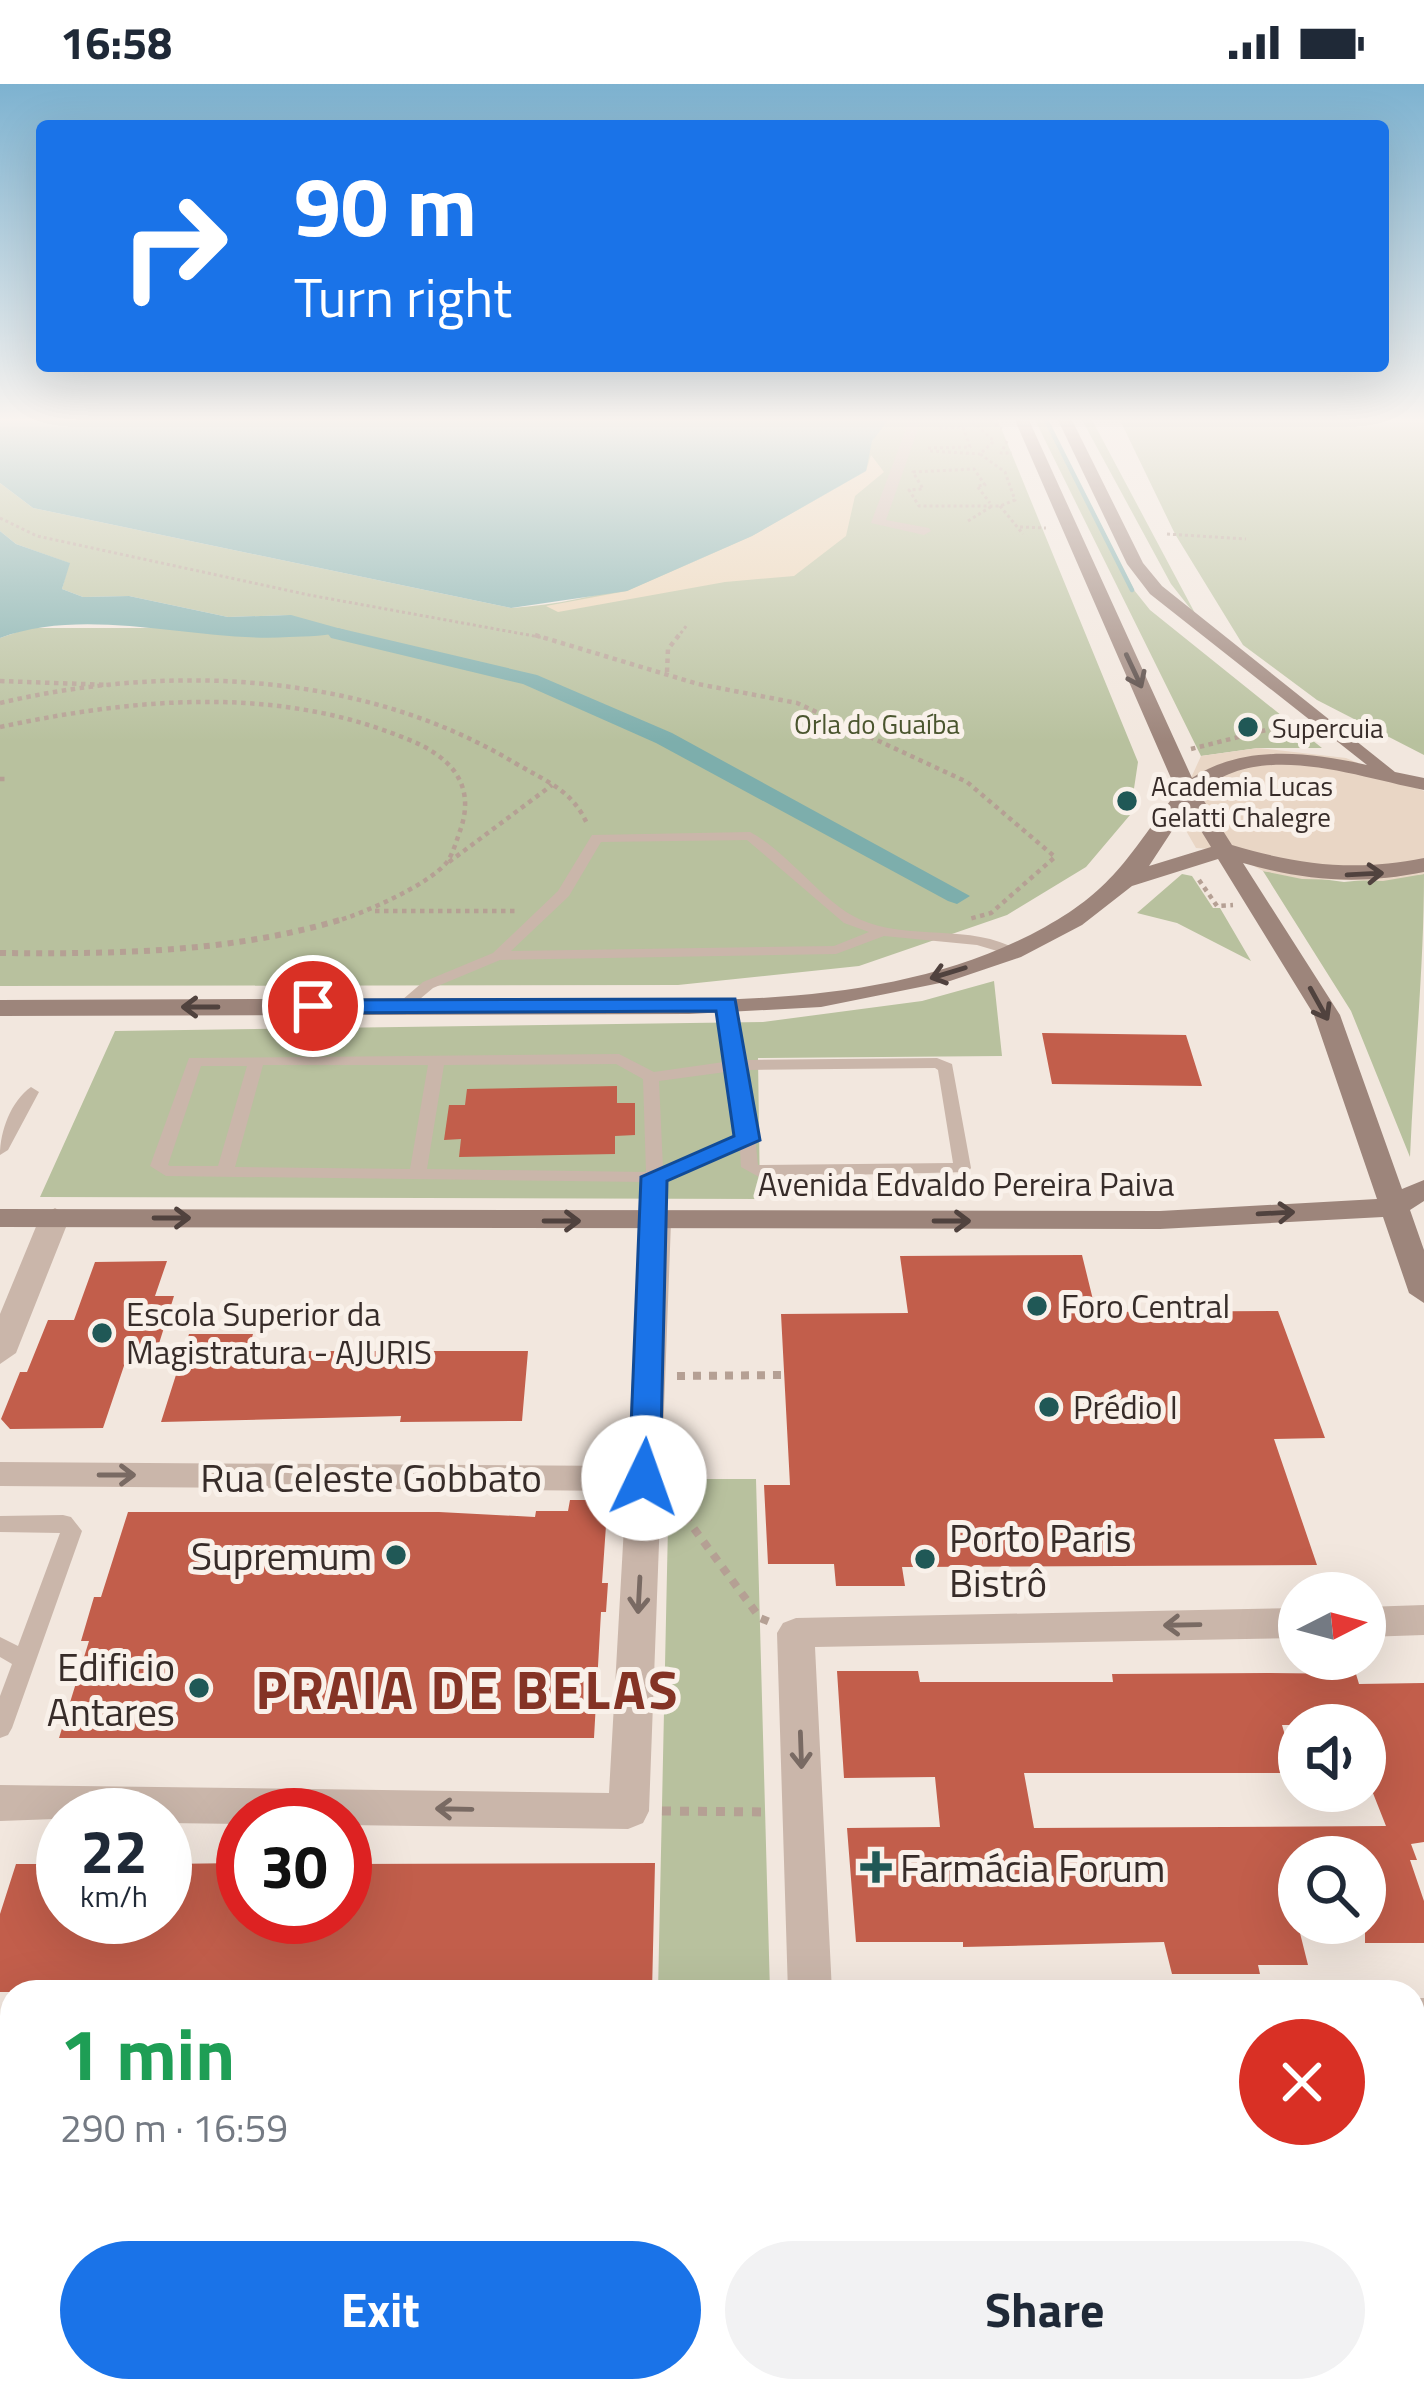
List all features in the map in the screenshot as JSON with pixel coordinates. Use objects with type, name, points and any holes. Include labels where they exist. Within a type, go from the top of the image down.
[{"type":"main road","points":[[1069,526],[1186,789],[1327,1016],[1424,1293]]},
{"type":"main road","points":[[1117,526],[1135,564],[1156,590],[1315,719],[1424,799]]},
{"type":"main road","points":[[1315,719],[1424,769]]},
{"type":"main road","points":[[0,1008],[727,1004],[884,990],[1014,952],[1073,920],[1124,881],[1186,789],[1210,773],[1271,760],[1341,765],[1424,784]]},
{"type":"main road","points":[[1124,881],[1225,850],[1259,863],[1341,875],[1424,866]]},
{"type":"main road","name":"Avenida Edvaldo Pereira Paiva","points":[[1,1219],[1160,1220],[1394,1207],[1424,1189]]},
{"type":"street","points":[[896,526],[924,531]]},
{"type":"street","points":[[0,1353],[56,1216]]},
{"type":"street","points":[[0,1803],[628,1811],[656,1486],[649,1376],[656,1222]]},
{"type":"street","name":"Rua Celeste Gobbato","points":[[0,1474],[656,1486]]},
{"type":"street","points":[[1386,1621],[1424,1620]]},
{"type":"street","points":[[810,1980],[796,1633],[1278,1623]]},
{"type":"lane","points":[[403,1006],[428,985],[498,956],[545,915],[597,838],[750,836],[849,920],[882,932],[920,933],[1014,952]]},
{"type":"lane","points":[[498,956],[836,950],[882,932]]},
{"type":"lane","points":[[727,1004],[740,1065],[748,1140],[750,1167],[759,1172],[957,1170],[964,1165],[943,1064],[740,1065],[651,1077],[619,1059],[192,1064],[159,1166],[166,1171],[654,1177],[748,1140]]},
{"type":"lane","points":[[226,1171],[257,1060]]},
{"type":"lane","points":[[417,1174],[437,1061]]},
{"type":"lane","points":[[651,1077],[656,1222]]},
{"type":"lane","points":[[0,1150],[31,1092]]},
{"type":"lane","points":[[0,1524],[63,1523],[71,1531],[0,1728]]},
{"type":"lane","points":[[0,1646],[24,1660]]},
{"type":"path","points":[[17,526],[38,536],[309,595],[533,634],[698,684],[797,703],[967,782],[1055,857],[991,914],[920,933]]},
{"type":"path","points":[[1023,534],[1020,527],[1053,528]]},
{"type":"path","points":[[1167,534],[1246,539]]},
{"type":"path","points":[[667,672],[668,649],[687,625]]},
{"type":"path","points":[[0,681],[260,687],[400,707],[474,738],[577,801],[597,838]]},
{"type":"path","points":[[0,704],[29,694],[126,686]]},
{"type":"path","points":[[0,727],[64,711],[183,704],[341,716],[388,727],[458,770],[466,796],[446,864]]},
{"type":"path","points":[[1171,753],[1315,719]]},
{"type":"path","points":[[0,953],[217,950],[296,936],[372,911],[446,864],[552,785]]},
{"type":"path","points":[[372,911],[531,910],[545,915]]},
{"type":"path","points":[[649,1376],[784,1375]]},
{"type":"path","points":[[656,1486],[760,1618]]},
{"type":"path","points":[[628,1811],[803,1812]]},
{"type":"green space","name":"Orla do Guaíba","points":[[0,526],[120,526],[511,608],[606,592],[652,578],[765,526],[1041,526],[1138,762],[1130,815],[1086,867],[1007,915],[859,966],[678,985],[0,986],[0,638],[29,628],[143,628],[291,615],[228,617],[129,596],[83,597],[62,589],[69,563],[16,544]]},
{"type":"green space","points":[[1087,526],[1102,526],[1134,590],[1150,610],[1322,748],[1258,748],[1201,756]]},
{"type":"green space","points":[[1140,526],[1149,526],[1197,617],[1171,584]]},
{"type":"green space","points":[[1171,526],[1424,526],[1424,755],[1317,700],[1243,645]]},
{"type":"green space","points":[[1263,871],[1344,882],[1424,874],[1410,1157],[1351,1011]]},
{"type":"green space","points":[[1182,874],[1192,876],[1213,908],[1220,908],[1251,961],[1177,923],[1137,913]]},
{"type":"green space","points":[[994,981],[1002,1056],[758,1058],[760,1199],[40,1197],[115,1031],[763,1022],[922,1001]]},
{"type":"green space","points":[[669,1479],[756,1479],[770,1980],[658,1980]]},
{"type":"sand","points":[[769,526],[848,526],[846,536],[794,576],[725,582],[558,612],[546,606],[627,591]]},
{"type":"shaded area","points":[[1258,748],[1346,758],[1424,791],[1424,874],[1383,881],[1302,879],[1263,871],[1225,850],[1196,848],[1181,822],[1186,789],[1201,756]]},
{"type":"water","points":[[120,526],[769,526],[627,591],[511,608]]},
{"type":"water","points":[[0,531],[16,544],[70,563],[62,589],[83,597],[129,596],[228,617],[291,615],[345,630],[318,636],[254,637],[70,625],[0,638]]},
{"type":"building","points":[[1042,1033],[1186,1035],[1202,1086],[1052,1084]]},
{"type":"building","points":[[617,1086],[617,1103],[635,1103],[635,1135],[615,1136],[615,1154],[459,1157],[461,1139],[444,1140],[449,1105],[465,1105],[467,1089]]},
{"type":"building","points":[[1082,1255],[1096,1312],[1278,1311],[1325,1438],[1274,1439],[1317,1565],[902,1567],[905,1586],[836,1586],[834,1564],[768,1564],[764,1485],[790,1485],[781,1314],[908,1313],[900,1256]]},
{"type":"building","name":"Escola Superior da Magistratura - AJURIS","points":[[167,1261],[155,1296],[174,1296],[156,1353],[128,1354],[103,1428],[10,1429],[1,1419],[20,1372],[27,1372],[48,1320],[74,1320],[95,1262]]},
{"type":"building","points":[[189,1334],[253,1334],[248,1351],[528,1351],[522,1421],[400,1422],[401,1416],[161,1422]]},
{"type":"building","points":[[570,1500],[601,1500],[600,1511],[607,1511],[602,1583],[608,1583],[606,1612],[601,1612],[594,1738],[59,1738],[89,1641],[81,1641],[94,1597],[101,1597],[128,1512],[439,1512],[535,1517],[536,1511],[568,1511]]},
{"type":"building","points":[[837,1671],[918,1671],[920,1682],[1113,1682],[1112,1674],[1267,1673],[1278,1673],[1278,1680],[1424,1683],[1424,1842],[1411,1844],[1417,1860],[1410,1860],[1424,1901],[1424,1943],[1386,1943],[1386,1836],[1278,1836],[1278,1944],[1303,1944],[1308,1965],[1258,1965],[1260,1974],[1172,1974],[1164,1942],[963,1947],[963,1942],[856,1942],[847,1828],[940,1827],[935,1777],[844,1778]]},
{"type":"building","points":[[216,1863],[216,1944],[372,1944],[372,1864],[655,1863],[652,1980],[0,1980],[0,1914],[16,1864],[36,1864],[36,1944],[192,1944],[192,1864]]},
{"type":"waterway","points":[[1100,526],[1132,590]]},
{"type":"waterway","points":[[338,634],[530,679],[664,738],[957,896]]},
{"type":"place","name":"Supercuia","points":[[1248,727]]},
{"type":"place","name":"Academia Lucas Gelatti Chalegre","points":[[1127,801]]},
{"type":"place","name":"Foro Central","points":[[1037,1306]]},
{"type":"place","name":"Escola Superior da Magistratura - AJURIS","points":[[102,1333]]},
{"type":"place","name":"Prédio I","points":[[1049,1407]]},
{"type":"place","name":"Supremum","points":[[396,1555]]},
{"type":"place","name":"Porto Paris Bistrô","points":[[925,1559]]},
{"type":"place","name":"Edificio Antares","points":[[199,1688]]},
{"type":"place","name":"Farmácia Forum","points":[[876,1867]]},
{"type":"district","name":"PRAIA DE BELAS","points":[[468,1689]]},
{"type":"route","points":[[313,1006],[727,1004],[748,1140],[654,1177],[644,1478]]}]
